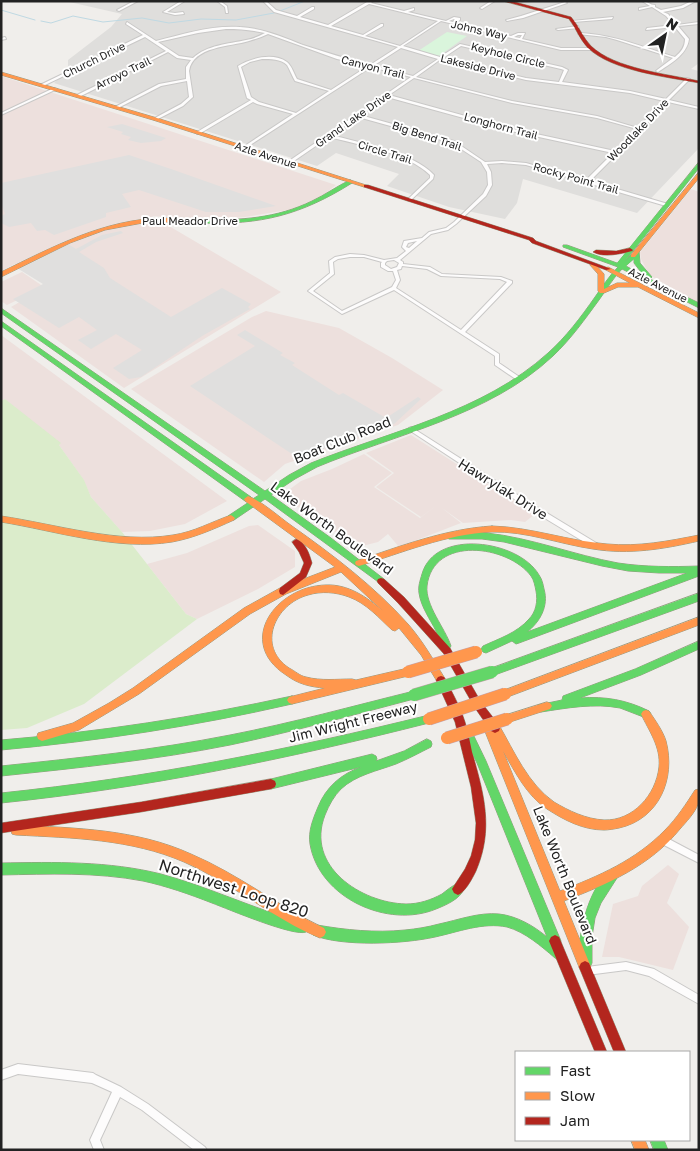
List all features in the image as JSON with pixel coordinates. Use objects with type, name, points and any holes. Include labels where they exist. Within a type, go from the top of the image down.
[{"type":"main road","points":[[505,1],[563,15],[577,27],[591,49],[616,61],[693,80]]},
{"type":"main road","name":"Azle Avenue","points":[[1,73],[156,119],[409,200],[458,219],[531,239],[559,244],[699,306]]},
{"type":"main road","name":"Boat Club Road","points":[[633,251],[699,164]]},
{"type":"main road","name":"Boat Club Road","points":[[1,520],[112,540],[148,543],[181,539],[206,532],[227,523],[310,466],[411,429],[484,399],[519,379],[550,355],[600,293],[618,269],[620,263],[633,251],[699,174]]},
{"type":"main road","name":"Paul Meador Drive","points":[[1,276],[84,236],[114,225],[160,219],[225,222],[272,218],[312,206],[326,199],[350,182]]},
{"type":"main road","name":"Azle Avenue","points":[[531,239],[534,242],[589,261],[618,269]]},
{"type":"main road","points":[[559,244],[606,253],[633,251],[637,264],[651,285]]},
{"type":"main road","points":[[589,261],[601,274],[602,288],[600,293]]},
{"type":"main road","name":"Azle Avenue","points":[[600,293],[623,284],[651,285],[699,316]]},
{"type":"main road","name":"Lake Worth Boulevard","points":[[1,310],[359,563],[408,607],[447,651],[482,712],[620,1051]]},
{"type":"main road","name":"Lake Worth Boulevard","points":[[1,323],[342,568],[396,619],[437,672],[481,761],[601,1051]]},
{"type":"main road","points":[[55,362],[70,359]]},
{"type":"main road","points":[[55,362],[80,366]]},
{"type":"main road","points":[[283,591],[302,577],[309,563],[305,549],[291,538],[289,530]]},
{"type":"main road","points":[[359,563],[449,536],[483,530],[514,530],[597,547],[635,549],[699,538]]},
{"type":"main road","points":[[449,536],[486,536],[619,566],[699,571]]},
{"type":"main road","points":[[447,651],[446,643],[423,596],[423,585],[428,570],[437,558],[456,549],[468,546],[493,547],[511,554],[530,569],[541,590],[540,608],[530,624],[513,636],[481,651]]},
{"type":"main road","points":[[4,745],[75,727],[144,686],[247,610],[283,591],[342,568]]},
{"type":"main road","points":[[4,745],[84,738],[202,720],[332,693],[515,641],[699,571]]},
{"type":"main road","points":[[362,683],[311,682],[288,674],[271,656],[267,646],[268,621],[274,612],[288,598],[313,589],[332,589],[349,592],[394,626],[437,672]]},
{"type":"main road","name":"Jim Wright Freeway","points":[[1,771],[134,756],[230,740],[338,716],[492,672],[699,597]]},
{"type":"main road","name":"Jim Wright Freeway","points":[[1,798],[118,785],[255,761],[429,719],[505,694],[699,621]]},
{"type":"main road","points":[[1,828],[124,811],[238,791],[331,771],[427,744],[542,708],[638,672],[699,645]]},
{"type":"main road","points":[[542,708],[594,700],[623,703],[638,709],[654,719],[666,733],[674,747]]},
{"type":"main road","points":[[482,712],[497,730],[527,783],[542,800],[565,815],[587,824],[628,825],[645,818],[661,808]]},
{"type":"main road","points":[[427,744],[404,756],[380,763],[346,779],[332,791],[321,806],[316,824],[316,845],[321,861],[341,888],[369,905],[387,910],[405,911],[434,905],[459,888],[473,870],[481,849],[483,832],[476,779],[460,720]]},
{"type":"main road","points":[[558,898],[611,878],[641,862],[665,841],[684,819],[699,794]]},
{"type":"main road","points":[[1,828],[28,832],[100,835],[146,844],[186,857],[228,879],[277,910],[320,932]]},
{"type":"main road","name":"Northwest Loop 820","points":[[1,869],[60,868],[118,871],[162,880],[256,916],[284,924],[361,938],[398,936],[498,920],[513,922],[527,928],[563,957]]},
{"type":"main road","points":[[571,977],[586,969],[585,930],[588,912],[611,878]]},
{"type":"street","points":[[129,1],[136,2]]},
{"type":"street","points":[[183,13],[171,14],[164,12],[184,1]]},
{"type":"street","points":[[218,1],[226,7],[227,12]]},
{"type":"street","name":"Lakeside Drive","points":[[264,1],[275,11],[440,58],[526,79],[624,91],[699,108]]},
{"type":"street","points":[[481,8],[494,1]]},
{"type":"street","points":[[644,1],[662,11],[677,25],[685,34],[688,43],[683,52],[658,71]]},
{"type":"street","points":[[662,11],[686,6],[695,1]]},
{"type":"street","points":[[118,10],[136,2]]},
{"type":"street","points":[[330,26],[370,2]]},
{"type":"street","name":"Johns Way","points":[[370,2],[511,38],[518,34],[524,34],[520,40],[568,50],[591,49]]},
{"type":"street","points":[[507,20],[566,2]]},
{"type":"street","points":[[640,9],[655,6]]},
{"type":"street","points":[[298,17],[313,8]]},
{"type":"street","points":[[404,12],[413,9]]},
{"type":"street","points":[[446,22],[454,18],[459,19],[453,24]]},
{"type":"street","points":[[558,29],[577,27],[612,18]]},
{"type":"street","points":[[244,148],[440,21]]},
{"type":"street","points":[[127,23],[168,51],[182,58],[194,59]]},
{"type":"street","points":[[647,29],[699,23]]},
{"type":"street","points":[[363,36],[382,25]]},
{"type":"street","name":"Canyon Trail","points":[[156,42],[209,29],[249,27],[329,55],[369,66],[512,102],[597,118],[639,129]]},
{"type":"street","points":[[577,27],[597,34],[620,38],[675,58]]},
{"type":"street","points":[[156,119],[182,105],[191,97],[187,80],[188,68],[194,59],[212,48],[248,41],[268,33]]},
{"type":"street","name":"Church Drive","points":[[42,85],[146,35]]},
{"type":"street","name":"Keyhole Circle","points":[[440,58],[457,46],[468,45],[562,68],[566,70],[560,83]]},
{"type":"street","name":"Arroyo Trail","points":[[78,96],[168,51]]},
{"type":"street","points":[[296,114],[252,101],[247,96],[239,70],[242,64],[260,58],[285,62],[296,80],[331,91]]},
{"type":"street","name":"Grand Lake Drive","points":[[290,162],[440,58]]},
{"type":"street","points":[[117,107],[160,85],[187,80]]},
{"type":"street","name":"Woodlake Drive","points":[[588,181],[667,100],[693,80]]},
{"type":"street","points":[[1,114],[55,89]]},
{"type":"street","name":"Longhorn Trail","points":[[387,96],[512,130],[616,153]]},
{"type":"street","points":[[198,133],[252,101]]},
{"type":"street","name":"Big Bend Trail","points":[[358,116],[453,142],[484,163]]},
{"type":"street","name":"Circle Trail","points":[[329,136],[413,160],[426,168],[432,175],[432,178],[409,200]]},
{"type":"street","points":[[398,260],[420,239],[430,233],[451,227],[485,194],[490,186],[489,172],[484,163]]},
{"type":"street","name":"Rocky Point Trail","points":[[484,163],[526,164],[667,205]]},
{"type":"street","points":[[408,250],[403,244],[410,240],[420,239]]},
{"type":"street","points":[[395,269],[398,280],[394,288],[342,313],[310,291],[332,273],[331,261],[338,257],[367,256],[384,261],[389,259],[398,260],[402,265]]},
{"type":"street","points":[[384,261],[382,264],[385,268],[395,269],[402,265],[428,268],[441,275],[501,278],[510,282],[462,332]]},
{"type":"street","points":[[394,288],[497,356],[497,364],[519,379]]},
{"type":"street","name":"Hawrylak Drive","points":[[411,429],[597,547]]},
{"type":"street","points":[[665,841],[699,860]]},
{"type":"street","points":[[586,969],[626,966],[651,972],[699,1000]]},
{"type":"street","points":[[1,1075],[18,1069],[41,1070],[93,1078],[118,1090],[145,1107],[202,1150]]},
{"type":"street","points":[[99,1150],[95,1140],[118,1090]]},
{"type":"shaded area","points":[[65,1],[699,1],[699,63],[691,69],[699,71],[699,148],[637,213],[523,179],[517,203],[505,219],[449,207],[387,186],[399,174],[336,153],[317,166],[54,83],[68,69],[68,60],[111,27],[122,14]]},
{"type":"shaded area","points":[[1,76],[336,185],[321,197],[294,209],[245,217],[204,219],[152,216],[281,292],[124,388],[11,307],[47,286],[15,264],[1,271]]},
{"type":"shaded area","points":[[122,124],[166,138],[161,141],[141,143],[128,140],[131,137],[121,134],[123,132],[107,127]]},
{"type":"shaded area","points":[[129,155],[276,206],[239,212],[206,212],[139,190],[122,194],[131,207],[106,213],[106,217],[54,235],[45,230],[37,231],[31,223],[9,227],[1,223],[1,216],[5,214],[1,203],[1,183]]},
{"type":"shaded area","points":[[691,189],[699,192],[699,303],[649,274],[641,259],[640,252]]},
{"type":"shaded area","points":[[121,231],[123,233],[96,242],[79,252],[104,268],[110,278],[171,317],[222,288],[251,304],[248,307],[250,309],[202,336],[141,377],[129,379],[113,368],[142,350],[116,334],[91,349],[78,340],[97,330],[79,317],[59,328],[13,299],[43,284],[17,268],[68,244],[76,249],[102,235]]},
{"type":"shaded area","points":[[22,272],[44,287],[7,305],[1,301],[1,282]]},
{"type":"shaded area","points":[[266,311],[339,328],[443,390],[398,425],[285,464],[264,482],[131,389],[252,317]]},
{"type":"shaded area","points":[[245,330],[283,353],[280,355],[295,363],[292,365],[339,395],[343,393],[386,418],[418,397],[421,399],[394,424],[298,458],[190,386],[255,346],[237,335]]},
{"type":"shaded area","points":[[1,335],[227,501],[185,524],[150,531],[122,532],[91,497],[83,479],[59,445],[5,399],[1,401]]},
{"type":"shaded area","points":[[411,435],[535,514],[525,522],[511,520],[463,523],[442,508],[461,523],[399,547],[388,534],[378,542],[358,547],[283,497],[286,492],[301,481],[364,454],[392,473],[374,487],[420,518],[437,505],[421,517],[376,487],[394,473],[366,453]]},
{"type":"shaded area","points":[[258,525],[295,551],[295,567],[258,589],[197,619],[186,614],[147,564],[187,553],[249,526]]},
{"type":"shaded area","points":[[668,865],[679,874],[667,903],[689,927],[673,970],[619,957],[602,957],[613,904],[638,896],[642,886]]},
{"type":"green space","points":[[447,32],[467,36],[439,56],[418,51]]},
{"type":"green space","points":[[5,399],[61,443],[59,445],[84,480],[91,497],[122,532],[186,614],[197,619],[84,704],[27,728],[1,730],[1,401]]},
{"type":"waterway","points":[[280,11],[305,1]]},
{"type":"waterway","points":[[1,10],[35,20]]},
{"type":"waterway","points":[[41,21],[51,23],[73,16],[103,22],[142,18],[169,23],[201,19],[236,20],[274,13]]},
{"type":"traffic: fast","points":[[621,266],[620,263],[699,164]]},
{"type":"traffic: fast","points":[[201,221],[242,221],[279,215],[315,202],[350,182]]},
{"type":"traffic: fast","points":[[565,246],[621,266],[699,306]]},
{"type":"traffic: fast","points":[[637,252],[637,263],[649,277]]},
{"type":"traffic: fast","points":[[231,518],[292,477],[314,465],[437,420],[496,393],[524,376],[559,346],[577,326],[616,272],[633,256]]},
{"type":"traffic: fast","points":[[1,310],[328,540],[381,581]]},
{"type":"traffic: fast","points":[[1,323],[248,499]]},
{"type":"traffic: fast","points":[[449,536],[504,538],[628,568],[659,570],[699,569]]},
{"type":"traffic: fast","points":[[446,646],[423,594],[423,586],[428,569],[439,556],[454,549],[472,547],[491,548],[509,554],[524,563],[536,577],[541,594],[541,603],[535,618],[527,627],[486,649]]},
{"type":"traffic: fast","points":[[516,640],[696,573]]},
{"type":"traffic: fast","points":[[492,672],[699,597]]},
{"type":"traffic: fast","points":[[566,699],[638,672],[699,645]]},
{"type":"traffic: fast","points":[[414,695],[492,672]]},
{"type":"traffic: fast","points":[[1,771],[116,758],[230,740],[414,695]]},
{"type":"traffic: fast","points":[[1,745],[147,728],[292,700]]},
{"type":"traffic: fast","points":[[541,708],[582,702],[608,702],[633,708],[646,714]]},
{"type":"traffic: fast","points":[[1,798],[163,777],[323,745],[429,719]]},
{"type":"traffic: fast","points":[[467,733],[481,761],[555,941]]},
{"type":"traffic: fast","points":[[427,744],[406,755],[361,771],[338,785],[324,804],[316,824],[316,844],[322,862],[333,878],[348,892],[366,902],[386,908],[413,910],[427,907],[440,901],[458,889]]},
{"type":"traffic: fast","points":[[271,784],[372,759]]},
{"type":"traffic: fast","points":[[1,869],[81,869],[141,875],[179,885],[302,928]]},
{"type":"traffic: fast","points":[[586,963],[586,937],[589,918],[597,899],[611,878]]},
{"type":"traffic: fast","points":[[317,931],[346,936],[389,937],[431,932],[484,920],[500,920],[517,924],[524,928],[539,937],[559,954]]},
{"type":"traffic: fast","points":[[657,1141],[661,1150]]},
{"type":"traffic: slow","points":[[1,73],[155,119],[366,186]]},
{"type":"traffic: slow","points":[[633,256],[699,174]]},
{"type":"traffic: slow","points":[[1,275],[68,242],[121,224],[148,220],[201,221]]},
{"type":"traffic: slow","points":[[593,265],[601,274],[601,291]]},
{"type":"traffic: slow","points":[[608,269],[699,316]]},
{"type":"traffic: slow","points":[[602,292],[617,285],[637,285]]},
{"type":"traffic: slow","points":[[248,499],[328,557],[381,602],[425,653],[441,680]]},
{"type":"traffic: slow","points":[[1,519],[89,535],[145,541],[173,539],[201,531],[231,518]]},
{"type":"traffic: slow","points":[[359,563],[441,537],[475,530],[505,529],[606,548],[660,546],[699,538]]},
{"type":"traffic: slow","points":[[247,611],[283,591],[343,568]]},
{"type":"traffic: slow","points":[[352,683],[312,683],[299,679],[278,665],[268,649],[267,632],[274,615],[287,601],[305,592],[327,588],[350,593],[362,599],[395,627]]},
{"type":"traffic: slow","points":[[42,736],[75,727],[112,706],[136,691],[247,611]]},
{"type":"traffic: slow","points":[[505,694],[699,621]]},
{"type":"traffic: slow","points":[[408,672],[476,652]]},
{"type":"traffic: slow","points":[[292,700],[408,672]]},
{"type":"traffic: slow","points":[[429,719],[505,694]]},
{"type":"traffic: slow","points":[[507,719],[547,706]]},
{"type":"traffic: slow","points":[[495,728],[519,770],[533,789],[550,805],[578,821],[605,825],[628,820],[647,808],[659,789],[664,766],[660,741],[646,714]]},
{"type":"traffic: slow","points":[[447,738],[507,719]]},
{"type":"traffic: slow","points":[[487,724],[585,967]]},
{"type":"traffic: slow","points":[[558,898],[603,880],[639,860],[670,833],[699,794]]},
{"type":"traffic: slow","points":[[16,830],[104,836],[125,839],[168,850],[211,869],[287,915],[320,932]]},
{"type":"traffic: slow","points":[[638,1141],[642,1150]]},
{"type":"traffic: jam","points":[[505,1],[570,18],[592,49],[615,62],[643,71],[699,82]]},
{"type":"traffic: jam","points":[[366,186],[531,239],[534,242],[608,269]]},
{"type":"traffic: jam","points":[[596,252],[616,253],[630,250]]},
{"type":"traffic: jam","points":[[283,591],[303,575],[308,563],[303,550],[296,542]]},
{"type":"traffic: jam","points":[[381,581],[401,600],[447,651],[478,705],[495,728]]},
{"type":"traffic: jam","points":[[441,680],[460,722],[480,805],[481,823],[477,857],[458,889]]},
{"type":"traffic: jam","points":[[1,828],[141,807],[271,784]]},
{"type":"traffic: jam","points":[[555,941],[601,1051]]},
{"type":"traffic: jam","points":[[585,967],[620,1051]]}]
